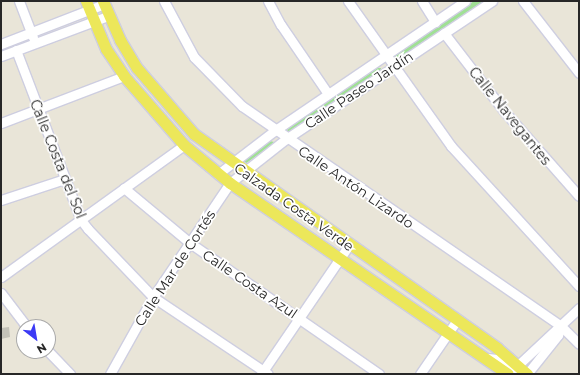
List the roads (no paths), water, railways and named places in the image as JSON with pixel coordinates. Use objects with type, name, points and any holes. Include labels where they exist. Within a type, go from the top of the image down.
[{"type":"main road","name":"Calzada Costa Verde","points":[[103,2],[120,40],[158,95],[194,134],[230,162],[457,320],[527,374]]},
{"type":"main road","name":"Calzada Costa Verde","points":[[87,6],[94,22],[124,76],[184,146],[230,183],[488,358],[508,374]]},
{"type":"street","points":[[19,1],[36,43]]},
{"type":"street","name":"Calle Antón Lizardo","points":[[164,1],[194,57],[220,87],[274,131],[561,326],[579,344]]},
{"type":"street","points":[[268,1],[281,25],[328,94]]},
{"type":"street","points":[[348,1],[393,67],[483,184],[579,286]]},
{"type":"street","points":[[422,1],[435,22]]},
{"type":"street","name":"Calle Paseo Jardín","points":[[218,174],[230,162],[274,131],[465,1]]},
{"type":"street","name":"Calle Paseo Jardín","points":[[230,183],[243,171],[286,139],[492,1]]},
{"type":"street","points":[[523,1],[579,73]]},
{"type":"street","points":[[1,44],[32,33],[87,6],[103,2]]},
{"type":"street","points":[[1,56],[108,16]]},
{"type":"street","name":"Calle Navegantes","points":[[444,33],[504,111],[579,196]]},
{"type":"street","name":"Calle Costa del Sol","points":[[16,50],[81,220],[153,297],[264,373]]},
{"type":"street","points":[[1,123],[124,76]]},
{"type":"street","points":[[1,277],[184,146]]},
{"type":"street","points":[[1,200],[65,179]]},
{"type":"street","name":"Calle Mar de Cortés","points":[[110,374],[153,297],[230,183]]},
{"type":"street","name":"Calle Costa Azul","points":[[124,188],[190,244],[380,374]]},
{"type":"street","points":[[264,373],[349,245]]},
{"type":"street","points":[[340,257],[354,254],[381,272],[386,271]]},
{"type":"street","points":[[1,293],[21,319]]},
{"type":"street","points":[[518,366],[553,330],[561,326],[579,308]]},
{"type":"street","points":[[420,374],[457,320]]},
{"type":"street","points":[[488,358],[496,359],[515,372],[527,374],[558,335],[561,326]]},
{"type":"street","points":[[56,359],[70,374]]}]
